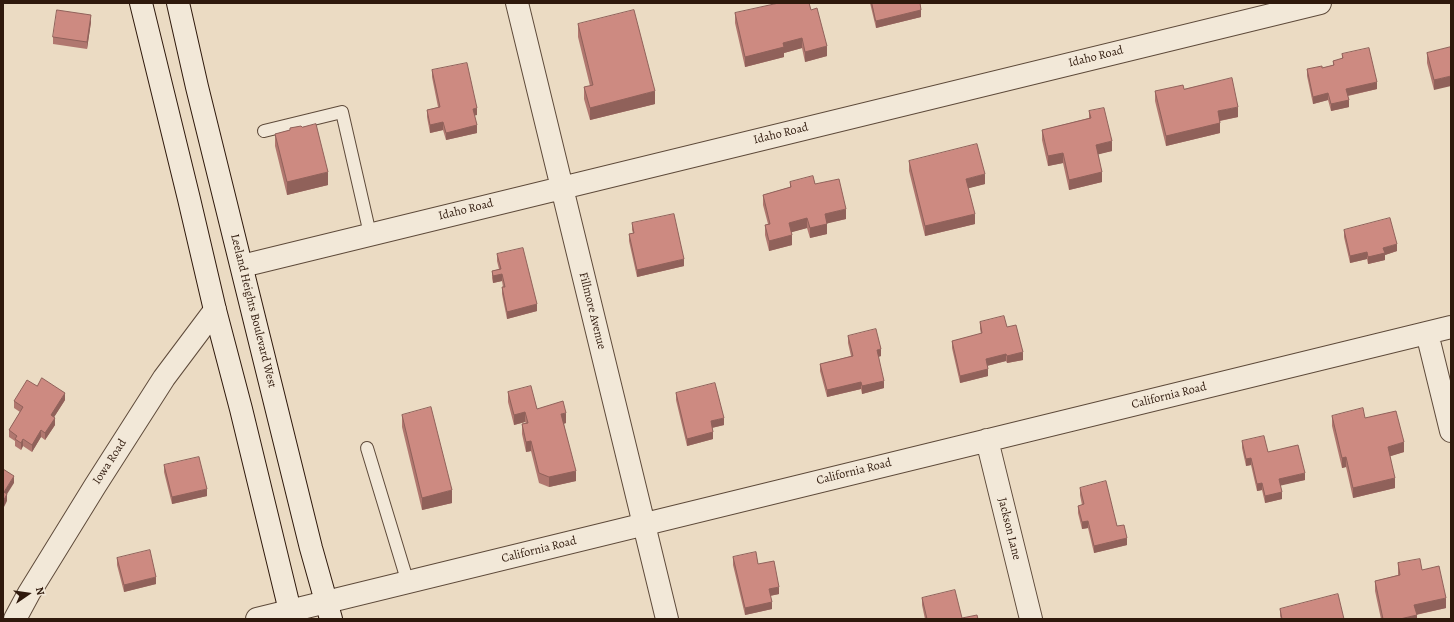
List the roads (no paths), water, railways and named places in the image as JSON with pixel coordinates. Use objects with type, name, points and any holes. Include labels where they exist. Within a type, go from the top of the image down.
[{"type":"street","points":[[141,3],[189,199],[214,310],[241,409],[291,615]]},
{"type":"street","name":"Leeland Heights Boulevard West","points":[[178,3],[197,87],[311,548],[329,611]]},
{"type":"street","name":"Fillmore Avenue","points":[[517,3],[668,619]]},
{"type":"street","name":"Idaho Road","points":[[242,266],[1320,3]]},
{"type":"street","name":"Iowa Road","points":[[15,619],[29,593],[95,486],[164,378],[214,310]]},
{"type":"street","name":"California Road","points":[[257,619],[329,611],[408,583],[1451,327]]},
{"type":"street","points":[[1427,333],[1451,431]]},
{"type":"street","name":"Jackson Lane","points":[[987,440],[1031,619]]},
{"type":"lane","points":[[264,131],[342,112],[370,234]]},
{"type":"lane","points":[[367,448],[408,583]]}]
